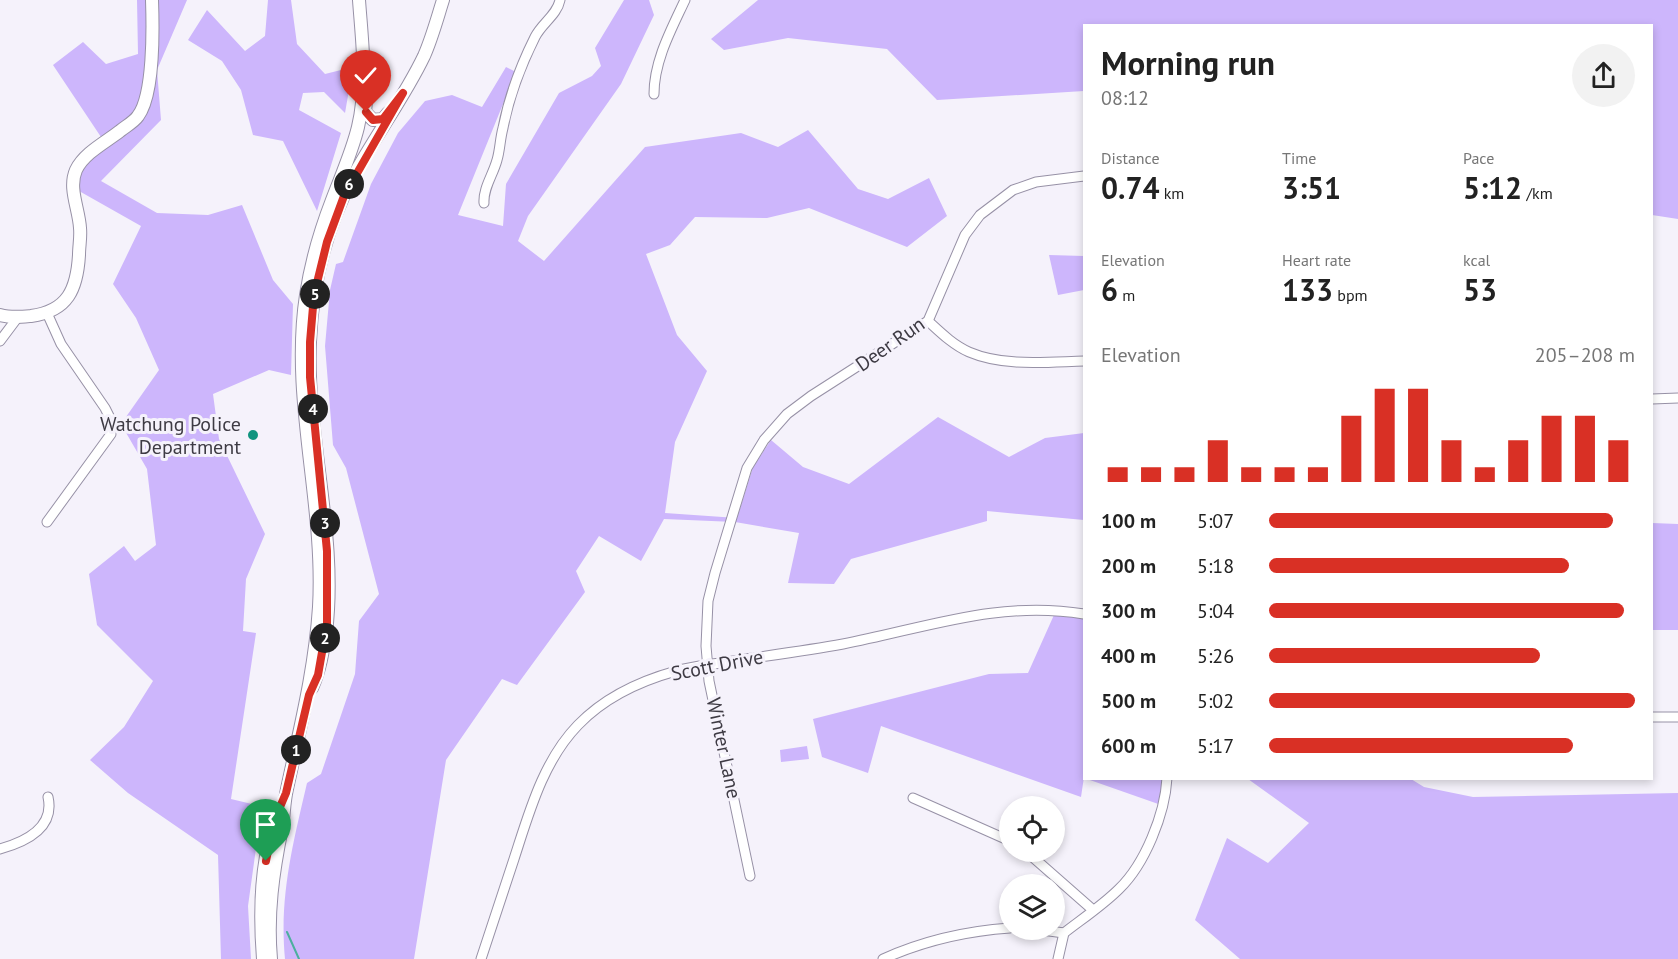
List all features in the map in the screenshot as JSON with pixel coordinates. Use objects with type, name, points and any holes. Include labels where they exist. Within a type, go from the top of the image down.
[{"type":"main road","points":[[0,315],[18,317],[47,313],[64,304],[76,280],[80,228],[73,178],[77,168],[87,156],[137,118],[144,106],[148,88],[153,28],[152,0]]},
{"type":"main road","points":[[359,0],[366,93],[365,108],[370,118],[377,121],[383,119],[403,93]]},
{"type":"main road","points":[[271,959],[273,867],[286,793],[309,695],[318,675],[327,624],[327,543],[310,377],[314,295],[324,251],[344,196],[423,56],[443,0]]},
{"type":"main road","points":[[309,695],[309,674],[318,625],[320,568],[301,382],[303,311],[313,256],[350,154],[360,117],[363,62]]},
{"type":"main road","points":[[262,959],[261,925],[265,870],[274,821],[286,793]]},
{"type":"street","points":[[484,203],[484,196],[498,157],[503,128],[516,83],[536,36],[556,11],[560,0]]},
{"type":"street","points":[[654,94],[660,58],[685,0]]},
{"type":"street","name":"Deer Run","points":[[722,549],[747,468],[775,426],[811,396],[928,321],[965,235],[980,215],[1012,190],[1036,182],[1083,176]]},
{"type":"street","points":[[47,313],[61,344],[111,420],[111,434],[47,522]]},
{"type":"street","points":[[0,341],[18,317]]},
{"type":"street","points":[[928,321],[968,351],[993,360],[1083,361]]},
{"type":"street","points":[[1653,399],[1678,398]]},
{"type":"street","name":"Winter Lane","points":[[722,549],[708,602],[707,665],[750,876]]},
{"type":"street","name":"Scott Drive","points":[[481,959],[527,818],[551,762],[577,726],[598,708],[632,687],[678,670],[844,644],[914,627],[1008,611],[1055,610],[1083,614]]},
{"type":"street","points":[[1653,717],[1678,717]]},
{"type":"street","points":[[1065,932],[1120,889],[1134,872],[1163,807],[1167,780]]},
{"type":"street","points":[[0,849],[19,844],[38,831],[49,810],[48,797]]},
{"type":"street","points":[[913,798],[999,836]]},
{"type":"street","points":[[1038,862],[1093,910]]},
{"type":"street","points":[[883,959],[944,938],[999,929]]},
{"type":"street","points":[[1058,959],[1062,940]]},
{"type":"shaded area","points":[[137,0],[187,0],[157,70],[161,120],[101,181],[157,213],[208,215],[242,205],[273,280],[293,304],[291,375],[269,370],[213,394],[219,439],[265,534],[246,579],[243,631],[256,633],[231,799],[265,807],[257,841],[248,906],[251,959],[221,959],[218,855],[128,793],[90,760],[124,727],[153,681],[97,625],[89,574],[124,546],[135,561],[156,545],[147,469],[121,424],[159,370],[136,318],[113,284],[141,226],[72,187],[103,140],[53,65],[83,42],[106,64],[138,54]]},
{"type":"shaded area","points":[[268,0],[291,0],[297,44],[325,74],[353,67],[345,113],[324,92],[303,93],[299,110],[341,133],[317,211],[283,141],[253,135],[241,90],[222,61],[188,40],[207,10],[245,51],[265,36]]},
{"type":"shaded area","points":[[624,0],[649,0],[654,15],[621,84],[528,216],[518,241],[544,261],[645,147],[741,133],[778,147],[808,130],[858,189],[888,199],[929,178],[947,216],[907,247],[809,208],[767,218],[695,217],[670,245],[646,254],[677,335],[707,371],[675,442],[665,513],[737,518],[753,467],[771,440],[803,467],[849,484],[938,417],[1009,457],[1045,438],[1083,433],[1083,520],[987,511],[987,521],[851,559],[834,584],[788,583],[799,533],[735,522],[664,519],[641,561],[599,536],[576,571],[585,592],[517,685],[502,679],[446,760],[414,959],[285,959],[284,914],[288,870],[307,783],[321,774],[355,674],[359,621],[379,594],[346,468],[333,445],[325,346],[330,290],[336,264],[343,262],[371,184],[398,133],[425,101],[452,95],[482,107],[506,67],[516,72],[458,215],[503,226],[506,184],[559,93],[592,76],[601,66],[595,48]]},
{"type":"shaded area","points":[[758,0],[1678,0],[1678,219],[1653,215],[1653,24],[1083,24],[1083,91],[937,100],[887,49],[788,38],[724,50],[711,39]]},
{"type":"shaded area","points":[[1049,255],[1083,256],[1083,290],[1058,295]]},
{"type":"shaded area","points":[[1653,523],[1678,524],[1678,630],[1653,630]]},
{"type":"shaded area","points":[[1058,606],[1083,611],[1084,780],[1081,797],[881,726],[868,773],[822,757],[813,719],[989,674],[1028,673]]},
{"type":"shaded area","points":[[807,746],[809,759],[781,762],[780,750]]},
{"type":"shaded area","points":[[1090,780],[1170,780],[1164,806]]},
{"type":"shaded area","points":[[1249,780],[1413,780],[1424,787],[1473,797],[1678,793],[1678,959],[1240,959],[1195,920],[1227,838],[1268,863],[1309,823]]},
{"type":"waterway","points":[[287,932],[299,959]]},
{"type":"place","name":"Watchung Police Department","points":[[253,435]]},
{"type":"route","points":[[266,861],[271,832],[286,793],[309,695],[318,675],[327,624],[327,551],[309,360],[314,295],[327,242],[344,196],[362,160],[403,93],[383,119],[373,120],[367,116],[366,112]]}]
